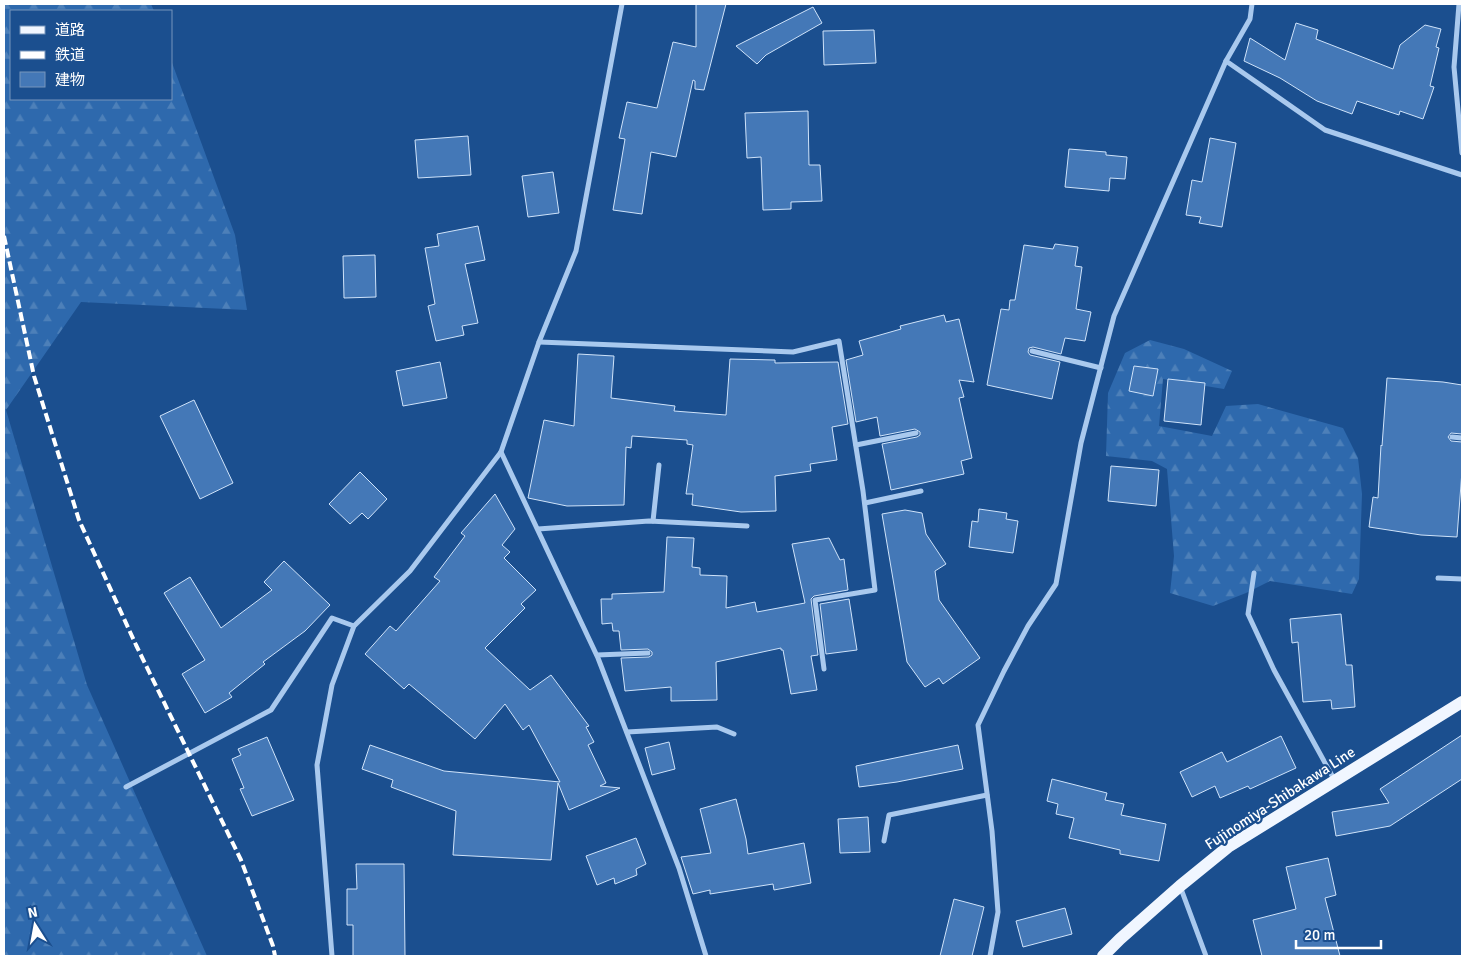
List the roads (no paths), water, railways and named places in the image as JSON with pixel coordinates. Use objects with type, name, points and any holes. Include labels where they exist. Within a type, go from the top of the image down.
[{"type":"main road","name":"Fujinomiya-Shibakawa Line","points":[[1103,956],[1180,886],[1228,848],[1462,702]]},
{"type":"street","points":[[332,956],[317,765],[332,685],[354,626],[410,571],[501,452],[539,342],[576,251],[622,4]]},
{"type":"street","points":[[990,956],[998,912],[987,795],[978,725],[1028,626],[1056,584],[1081,443],[1114,316],[1226,61],[1250,19],[1252,4]]},
{"type":"street","points":[[1459,4],[1454,67],[1462,153]]},
{"type":"street","points":[[1226,61],[1325,130],[1462,174]]},
{"type":"street","points":[[539,342],[792,352],[839,341],[865,503],[875,590],[815,600],[824,669]]},
{"type":"street","points":[[1032,351],[1101,368]]},
{"type":"street","points":[[856,446],[916,433]]},
{"type":"street","points":[[1452,437],[1462,438]]},
{"type":"street","points":[[501,452],[597,654],[679,868],[706,956]]},
{"type":"street","points":[[653,521],[659,466]]},
{"type":"street","points":[[865,503],[922,492]]},
{"type":"street","points":[[538,529],[653,521],[747,526]]},
{"type":"street","points":[[1254,573],[1248,614],[1274,670],[1335,781]]},
{"type":"street","points":[[1438,578],[1462,579]]},
{"type":"street","points":[[126,787],[271,710],[332,618],[354,626]]},
{"type":"street","points":[[597,654],[648,653]]},
{"type":"street","points":[[627,732],[717,727],[734,734]]},
{"type":"street","points":[[884,841],[889,815],[987,795]]},
{"type":"street","points":[[1180,886],[1206,956]]},
{"type":"railway","points":[[4,236],[34,376],[79,520],[136,645],[241,860],[275,956]]}]
